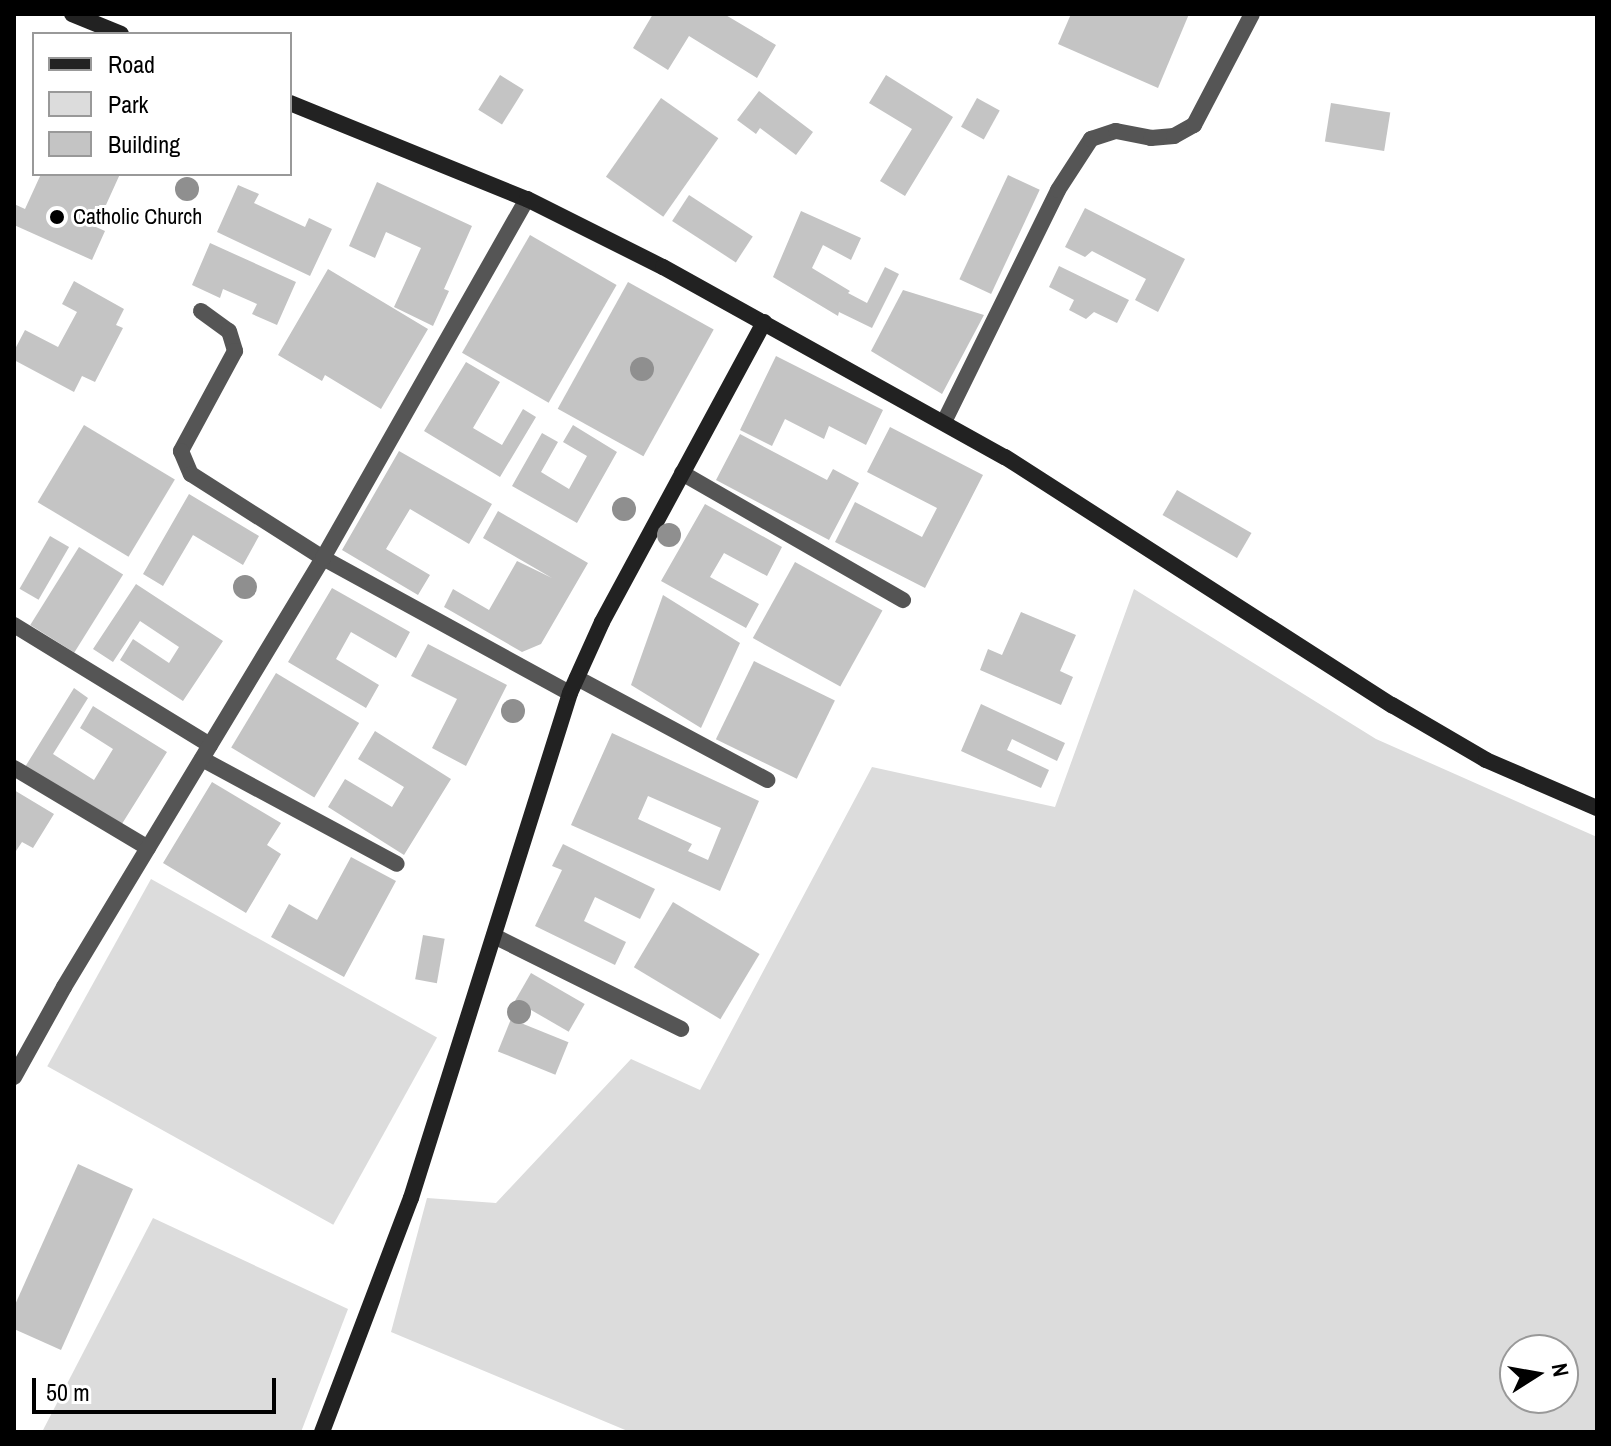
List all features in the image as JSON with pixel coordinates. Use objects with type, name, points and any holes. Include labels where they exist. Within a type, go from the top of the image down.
[{"type":"street","points":[[72,14],[116,32]]},
{"type":"street","points":[[944,422],[1058,190],[1091,139],[1116,131],[1151,138],[1174,136],[1194,125],[1252,14]]},
{"type":"street","points":[[292,104],[527,199],[764,322],[944,422],[1184,569],[1432,729],[1486,760],[1597,808]]},
{"type":"street","points":[[14,1077],[323,558],[527,199]]},
{"type":"street","points":[[201,311],[229,331],[235,351],[181,451],[183,462],[191,474],[323,558],[573,686],[767,780]]},
{"type":"street","points":[[322,1432],[411,1198],[573,686],[602,622],[764,322]]},
{"type":"street","points":[[682,473],[903,600]]},
{"type":"street","points":[[14,625],[206,752],[397,864]]},
{"type":"street","points":[[14,768],[148,848]]},
{"type":"street","points":[[494,936],[681,1029]]},
{"type":"green space","points":[[1134,589],[1376,739],[1597,837],[1597,1432],[630,1432],[391,1332],[427,1198],[496,1203],[631,1059],[700,1090],[872,767],[1055,807]]},
{"type":"green space","points":[[151,879],[437,1038],[333,1225],[47,1066]]},
{"type":"green space","points":[[153,1218],[348,1309],[301,1432],[42,1432]]},
{"type":"building","points":[[653,14],[724,14],[776,45],[757,78],[689,36],[668,70],[633,48]]},
{"type":"building","points":[[1071,14],[1189,14],[1158,88],[1058,44]]},
{"type":"building","points":[[500,75],[524,90],[502,125],[478,110]]},
{"type":"building","points":[[886,75],[953,117],[905,196],[880,181],[912,129],[869,103]]},
{"type":"building","points":[[759,91],[813,132],[796,155],[760,128],[756,134],[737,120]]},
{"type":"building","points":[[661,98],[718,138],[663,217],[606,177]]},
{"type":"building","points":[[977,98],[1000,111],[984,139],[961,127]]},
{"type":"building","points":[[1331,103],[1390,112],[1384,151],[1325,142]]},
{"type":"building","points":[[1008,175],[1040,190],[991,294],[959,279]]},
{"type":"building","name":"Catholic Church","points":[[40,176],[119,176],[96,227],[105,231],[92,260],[14,225],[14,204],[25,209]]},
{"type":"building","points":[[377,182],[472,226],[444,289],[449,291],[433,326],[394,307],[421,248],[386,232],[375,258],[349,246]]},
{"type":"building","points":[[238,185],[259,194],[254,203],[305,227],[309,218],[332,229],[310,276],[217,232]]},
{"type":"building","points":[[689,195],[753,236],[736,262],[672,221]]},
{"type":"building","points":[[1085,208],[1185,259],[1158,312],[1135,300],[1146,279],[1092,251],[1085,257],[1065,247]]},
{"type":"building","points":[[801,211],[861,238],[851,260],[823,245],[812,268],[850,291],[848,293],[867,303],[885,267],[899,274],[872,328],[839,312],[838,316],[773,277]]},
{"type":"building","points":[[530,235],[617,285],[549,403],[462,353]]},
{"type":"building","points":[[210,243],[296,282],[277,325],[252,314],[257,304],[223,289],[220,298],[192,285]]},
{"type":"building","points":[[1059,266],[1129,300],[1117,323],[1094,312],[1086,319],[1069,310],[1074,300],[1049,287]]},
{"type":"building","points":[[328,269],[428,329],[381,409],[325,375],[322,381],[278,355]]},
{"type":"building","points":[[74,281],[124,309],[116,325],[123,328],[95,382],[82,376],[74,392],[14,360],[14,351],[25,330],[58,347],[77,312],[62,304]]},
{"type":"building","points":[[628,282],[714,330],[643,456],[558,409]]},
{"type":"building","points":[[903,290],[984,315],[942,394],[871,351]]},
{"type":"building","points":[[776,356],[883,410],[866,445],[829,426],[824,439],[785,419],[772,446],[740,430]]},
{"type":"building","points":[[466,362],[500,382],[473,428],[502,445],[523,409],[536,417],[500,477],[424,431]]},
{"type":"building","points":[[84,425],[175,480],[129,557],[38,502]]},
{"type":"building","points":[[573,425],[617,452],[577,523],[512,486],[542,433],[558,442],[541,472],[569,489],[587,456],[563,442]]},
{"type":"building","points":[[890,427],[983,475],[925,588],[835,542],[855,502],[922,537],[937,508],[867,472]]},
{"type":"building","points":[[740,434],[827,480],[833,469],[859,483],[829,540],[716,480]]},
{"type":"building","points":[[399,451],[492,504],[469,544],[410,509],[386,549],[430,575],[418,595],[342,550]]},
{"type":"building","points":[[1177,490],[1251,533],[1237,558],[1162,515]]},
{"type":"building","points":[[189,494],[259,536],[243,565],[193,535],[163,586],[143,574]]},
{"type":"building","points":[[705,504],[782,547],[767,576],[724,553],[710,577],[759,604],[746,628],[661,581]]},
{"type":"building","points":[[498,511],[588,563],[541,644],[522,652],[444,607],[453,589],[489,610],[517,561],[552,578],[483,538]]},
{"type":"building","points":[[50,536],[69,547],[39,600],[20,589]]},
{"type":"building","points":[[79,547],[123,575],[74,653],[30,625]]},
{"type":"building","points":[[795,562],[882,610],[840,687],[753,638]]},
{"type":"building","points":[[136,584],[223,641],[183,701],[120,660],[133,639],[169,663],[179,647],[140,621],[113,662],[93,649]]},
{"type":"building","points":[[332,588],[410,632],[396,658],[351,632],[336,659],[379,685],[366,708],[288,662]]},
{"type":"building","points":[[663,595],[740,643],[701,728],[631,685]]},
{"type":"building","points":[[1021,612],[1076,635],[1060,671],[1073,677],[1061,705],[980,670],[988,649],[1002,655]]},
{"type":"building","points":[[428,644],[507,685],[466,766],[432,748],[457,699],[411,676]]},
{"type":"building","points":[[754,661],[835,700],[797,779],[716,739]]},
{"type":"building","points":[[276,673],[359,723],[314,798],[231,748]]},
{"type":"building","points":[[74,688],[88,698],[53,754],[94,780],[113,749],[80,728],[93,706],[167,752],[120,827],[25,767]]},
{"type":"building","points":[[981,704],[1065,743],[1057,761],[1012,739],[1007,750],[1049,770],[1041,788],[961,751]]},
{"type":"building","points":[[375,731],[451,779],[404,855],[328,807],[345,779],[392,807],[404,787],[358,759]]},
{"type":"building","points":[[612,733],[759,801],[720,891],[571,825]],"holes":[[[648,796],[721,828],[708,860],[688,851],[692,844],[638,819]]]},
{"type":"building","points":[[212,782],[281,823],[267,845],[281,854],[246,913],[163,863]]},
{"type":"building","points":[[14,790],[54,814],[33,848],[22,842],[14,854]]},
{"type":"building","points":[[563,844],[655,889],[640,919],[595,897],[584,921],[626,942],[615,965],[535,926],[562,870],[552,866]]},
{"type":"building","points":[[351,857],[396,881],[344,977],[271,937],[289,904],[317,920]]},
{"type":"building","points":[[673,902],[760,954],[720,1019],[634,967]]},
{"type":"building","points":[[423,935],[445,939],[437,983],[415,979]]},
{"type":"building","points":[[531,973],[585,1004],[569,1032],[515,1001]]},
{"type":"building","points":[[511,1019],[568,1042],[555,1075],[498,1051]]},
{"type":"building","points":[[78,1164],[133,1189],[61,1350],[14,1329],[14,1307]]},
{"type":"place","name":"Catholic Church","points":[[57,217]]}]
